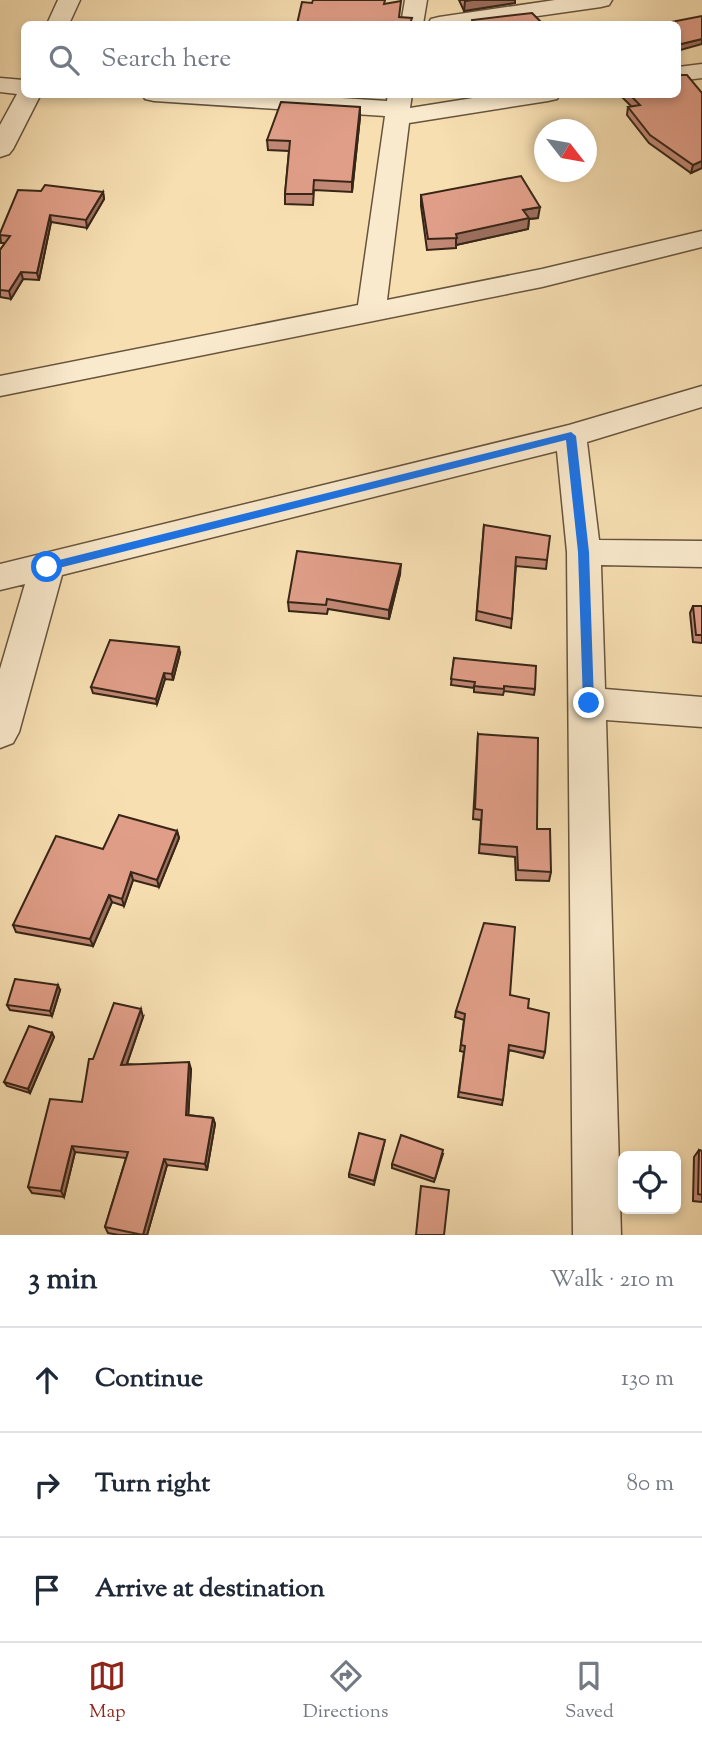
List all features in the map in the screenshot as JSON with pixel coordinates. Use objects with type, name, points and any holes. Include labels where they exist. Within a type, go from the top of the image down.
[{"type":"street","points":[[59,21],[69,0]]},
{"type":"street","points":[[412,21],[416,0]]},
{"type":"street","points":[[459,21],[601,0]]},
{"type":"street","points":[[681,74],[702,71]]},
{"type":"street","points":[[0,85],[21,87]]},
{"type":"street","points":[[0,149],[27,98]]},
{"type":"street","points":[[229,98],[398,107],[502,98]]},
{"type":"street","points":[[371,312],[398,107]]},
{"type":"street","points":[[0,386],[542,278],[702,239]]},
{"type":"street","points":[[0,577],[571,436],[702,396]]},
{"type":"street","points":[[571,436],[584,552],[589,703],[597,1235]]},
{"type":"street","points":[[584,552],[702,554]]},
{"type":"street","points":[[0,732],[47,567]]},
{"type":"street","points":[[589,703],[702,712]]},
{"type":"building","points":[[313,0],[385,0],[384,4],[401,1],[399,17],[412,18],[411,21],[298,21],[302,2],[312,3]]},
{"type":"building","points":[[532,13],[540,21],[472,21]]},
{"type":"building","points":[[702,16],[702,39],[681,44],[681,21],[676,21]]},
{"type":"building","points":[[681,75],[687,75],[702,93],[702,161],[693,165],[650,135],[628,107],[640,105],[633,98],[681,98]]},
{"type":"building","points":[[281,102],[360,107],[352,182],[314,180],[313,194],[285,194],[290,141],[267,140]]},
{"type":"building","points":[[521,176],[540,207],[523,210],[529,218],[456,234],[457,238],[428,239],[421,195]]},
{"type":"building","points":[[45,185],[103,192],[86,220],[50,215],[37,273],[21,272],[9,291],[0,290],[0,250],[10,236],[0,233],[18,190],[41,191]]},
{"type":"building","points":[[484,525],[550,536],[547,560],[516,557],[512,619],[477,611]]},
{"type":"building","points":[[297,551],[401,564],[389,610],[327,599],[326,605],[288,602]]},
{"type":"building","points":[[693,606],[702,606],[702,635],[696,635]]},
{"type":"building","points":[[110,640],[179,647],[172,674],[164,673],[156,699],[91,687]]},
{"type":"building","points":[[454,658],[536,666],[535,689],[474,686],[475,682],[451,679]]},
{"type":"building","points":[[478,734],[538,738],[537,829],[550,829],[551,872],[518,870],[517,847],[480,844],[482,810],[475,809]]},
{"type":"building","points":[[119,815],[177,831],[157,880],[131,872],[122,899],[109,895],[90,939],[13,925],[56,836],[103,849]]},
{"type":"building","points":[[484,923],[515,927],[510,995],[529,999],[528,1008],[549,1013],[545,1052],[509,1045],[503,1100],[459,1092],[465,1046],[461,1045],[465,1014],[456,1011]]},
{"type":"building","points":[[15,979],[58,985],[50,1011],[7,1005]]},
{"type":"building","points":[[114,1003],[141,1009],[121,1065],[189,1062],[186,1115],[213,1118],[205,1164],[164,1159],[143,1235],[105,1227],[128,1152],[72,1146],[61,1191],[28,1187],[50,1099],[82,1102],[89,1059],[93,1059]]},
{"type":"building","points":[[29,1026],[52,1033],[28,1089],[4,1082]]},
{"type":"building","points":[[359,1133],[385,1140],[374,1181],[349,1174]]},
{"type":"building","points":[[401,1135],[443,1150],[435,1179],[392,1164]]},
{"type":"building","points":[[699,1150],[702,1151],[702,1195],[698,1194]]},
{"type":"building","points":[[421,1186],[449,1190],[444,1235],[416,1235]]},
{"type":"route","points":[[47,567],[571,436],[584,552],[589,703]]}]
